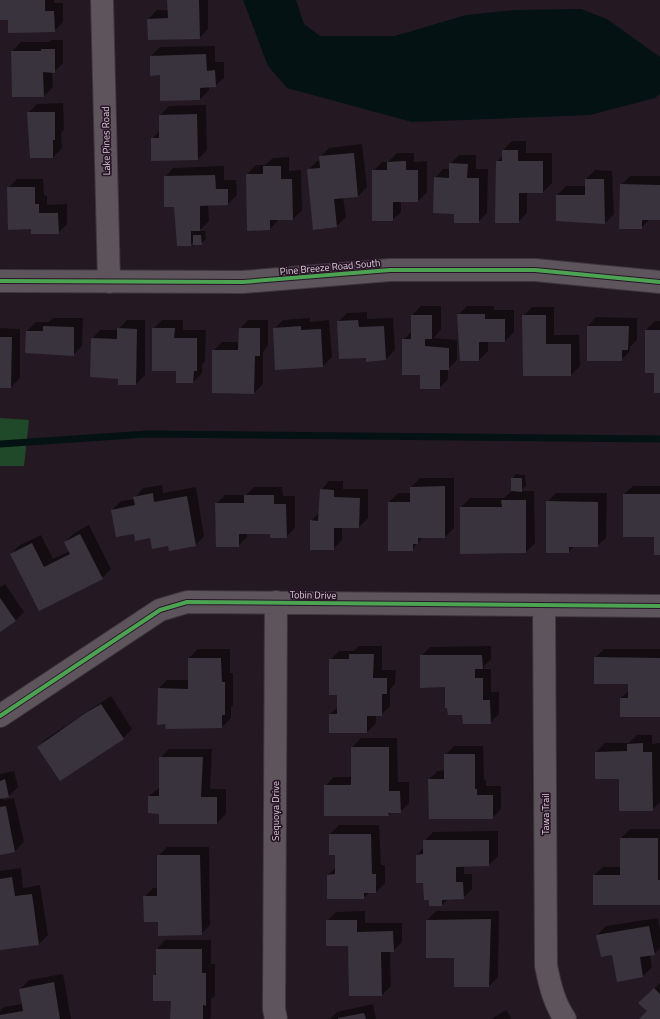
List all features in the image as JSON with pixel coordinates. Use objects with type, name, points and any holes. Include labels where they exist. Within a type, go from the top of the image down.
[{"type":"street","name":"Lake Pines Road","points":[[102,0],[109,282]]},
{"type":"street","name":"Pine Breeze Road South","points":[[0,281],[243,282],[390,270],[535,270],[660,282]]},
{"type":"street","name":"Tobin Drive","points":[[0,716],[160,610],[187,602],[660,606]]},
{"type":"street","name":"Sequoya Drive","points":[[276,602],[274,1001],[276,1019]]},
{"type":"street","name":"Tawa Trail","points":[[544,605],[546,966],[550,988],[559,1010],[565,1019]]},
{"type":"green space","points":[[0,418],[29,420],[24,466],[0,466]]},
{"type":"shaded area","points":[[243,0],[296,0],[304,24],[320,36],[395,36],[466,15],[516,10],[581,9],[607,19],[660,57],[660,94],[655,98],[590,115],[412,122],[287,88],[268,66]]},
{"type":"building","points":[[0,0],[45,0],[45,11],[54,11],[55,32],[8,33],[8,20],[0,20]]},
{"type":"building","points":[[167,0],[199,0],[200,39],[148,40],[147,19],[168,18]]},
{"type":"building","points":[[41,49],[55,49],[55,73],[43,72],[44,97],[12,97],[11,51],[41,51]]},
{"type":"building","points":[[206,54],[207,71],[215,70],[216,87],[200,88],[200,100],[160,101],[160,75],[150,76],[150,56]]},
{"type":"building","points":[[27,112],[55,112],[55,140],[53,140],[53,158],[30,158]]},
{"type":"building","points":[[197,114],[198,160],[151,161],[151,138],[159,138],[159,115]]},
{"type":"building","points":[[502,150],[518,150],[518,161],[543,161],[543,193],[519,193],[519,223],[495,223],[496,161],[502,161]]},
{"type":"building","points":[[354,153],[358,197],[334,199],[337,227],[313,230],[307,169],[320,168],[319,156]]},
{"type":"building","points":[[406,161],[406,170],[418,170],[418,202],[393,202],[393,221],[372,221],[372,170],[387,170],[387,162]]},
{"type":"building","points":[[449,163],[468,164],[467,178],[479,178],[479,223],[454,223],[454,214],[433,213],[434,177],[449,178]]},
{"type":"building","points":[[263,166],[281,166],[281,179],[292,179],[293,220],[270,220],[270,230],[247,231],[246,174],[263,174]]},
{"type":"building","points":[[215,175],[216,189],[228,189],[228,205],[200,206],[200,231],[191,231],[191,246],[177,246],[174,207],[164,207],[164,176]]},
{"type":"building","points":[[585,179],[604,179],[605,224],[556,221],[556,195],[585,195]]},
{"type":"building","points":[[620,184],[660,185],[660,220],[642,220],[642,229],[619,229]]},
{"type":"building","points":[[7,187],[35,187],[35,204],[39,204],[39,213],[58,213],[59,234],[31,234],[31,229],[8,230]]},
{"type":"building","points":[[193,235],[201,235],[202,245],[193,245]]},
{"type":"building","points":[[457,314],[485,314],[485,319],[505,319],[505,342],[479,342],[479,361],[460,361]]},
{"type":"building","points":[[411,315],[432,315],[432,339],[425,339],[425,346],[449,348],[449,370],[440,370],[440,389],[420,389],[420,375],[402,375],[402,339],[411,339]]},
{"type":"building","points":[[522,315],[546,315],[546,344],[571,344],[571,376],[523,376]]},
{"type":"building","points":[[358,320],[359,327],[384,326],[386,360],[366,362],[366,358],[339,359],[337,321]]},
{"type":"building","points":[[43,326],[74,327],[74,356],[25,353],[26,331],[43,331]]},
{"type":"building","points":[[301,326],[301,330],[321,329],[323,367],[275,370],[273,328]]},
{"type":"building","points":[[587,326],[629,326],[628,350],[622,350],[622,361],[587,361]]},
{"type":"building","points":[[117,328],[137,329],[136,385],[118,385],[118,379],[90,377],[91,338],[117,339]]},
{"type":"building","points":[[152,328],[175,328],[174,338],[197,338],[197,371],[194,371],[193,383],[176,383],[176,371],[152,371]]},
{"type":"building","points":[[239,328],[260,328],[260,356],[255,356],[254,394],[212,393],[212,350],[238,350]]},
{"type":"building","points":[[645,330],[660,330],[660,393],[654,393],[654,373],[645,373]]},
{"type":"building","points":[[0,337],[12,337],[11,388],[0,388]]},
{"type":"building","points":[[511,478],[522,478],[522,492],[511,491]]},
{"type":"building","points":[[445,486],[445,538],[418,538],[418,544],[413,544],[413,551],[388,551],[388,502],[410,502],[410,487]]},
{"type":"building","points":[[320,489],[334,490],[334,497],[360,498],[359,528],[334,528],[334,550],[310,550],[310,520],[318,521]]},
{"type":"building","points":[[153,493],[154,502],[187,496],[196,546],[169,551],[168,546],[152,549],[150,538],[135,541],[134,534],[116,537],[111,510],[135,505],[133,497]]},
{"type":"building","points":[[623,494],[660,494],[660,555],[654,555],[654,537],[623,537]]},
{"type":"building","points":[[244,495],[274,495],[274,504],[286,504],[287,538],[270,538],[270,534],[239,534],[239,547],[216,547],[215,503],[244,503]]},
{"type":"building","points":[[501,500],[526,500],[526,553],[460,554],[460,507],[502,507]]},
{"type":"building","points":[[546,501],[598,502],[598,547],[569,547],[569,553],[546,553]]},
{"type":"building","points":[[80,534],[103,579],[39,611],[10,554],[32,543],[44,567],[70,554],[64,542]]},
{"type":"building","points":[[0,598],[16,621],[0,632]]},
{"type":"building","points":[[349,654],[374,654],[373,678],[387,678],[387,694],[382,694],[382,716],[367,716],[367,733],[329,733],[329,714],[337,714],[337,695],[329,695],[329,659],[349,659]]},
{"type":"building","points":[[420,655],[482,655],[483,669],[475,669],[475,678],[483,678],[483,700],[490,700],[491,724],[463,724],[462,715],[448,715],[447,708],[445,708],[445,687],[420,688]]},
{"type":"building","points":[[594,657],[660,658],[660,717],[620,717],[620,698],[628,698],[628,684],[594,684]]},
{"type":"building","points":[[188,658],[221,658],[222,682],[225,682],[225,715],[222,715],[222,728],[166,729],[165,724],[157,725],[158,688],[188,689]]},
{"type":"building","points":[[101,704],[124,739],[60,781],[37,747]]},
{"type":"building","points":[[643,743],[643,752],[652,752],[653,811],[619,811],[619,779],[595,779],[595,752],[627,751],[627,744]]},
{"type":"building","points":[[351,747],[389,747],[389,791],[400,791],[401,813],[388,813],[389,816],[324,816],[324,785],[351,785]]},
{"type":"building","points":[[444,754],[475,754],[475,789],[477,789],[477,795],[493,795],[493,819],[429,819],[428,779],[444,779]]},
{"type":"building","points":[[159,757],[203,757],[201,797],[217,797],[217,824],[159,824],[159,814],[148,813],[148,796],[159,796]]},
{"type":"building","points":[[5,779],[9,797],[0,799],[0,781]]},
{"type":"building","points":[[6,806],[15,852],[0,855],[0,807]]},
{"type":"building","points":[[329,834],[371,834],[372,874],[376,874],[376,893],[364,893],[364,899],[327,899],[327,875],[335,874],[335,855],[329,855]]},
{"type":"building","points":[[620,838],[658,838],[658,880],[660,880],[660,905],[593,905],[593,875],[620,875]]},
{"type":"building","points":[[423,840],[489,840],[489,866],[456,867],[456,882],[463,882],[464,899],[442,900],[442,906],[429,906],[429,900],[424,900],[423,883],[416,883],[416,855],[423,854]]},
{"type":"building","points":[[157,855],[200,855],[202,935],[158,936],[158,922],[144,922],[143,896],[157,896]]},
{"type":"building","points":[[12,877],[15,896],[32,894],[39,945],[0,950],[0,879]]},
{"type":"building","points":[[491,919],[489,987],[454,987],[454,958],[426,958],[426,920]]},
{"type":"building","points":[[326,920],[357,920],[357,932],[393,931],[394,952],[381,952],[382,996],[349,996],[348,946],[326,946]]},
{"type":"building","points":[[649,926],[655,955],[640,957],[643,977],[617,982],[612,955],[601,957],[596,935]]},
{"type":"building","points":[[156,949],[202,949],[202,973],[206,973],[206,1006],[203,1005],[203,1019],[170,1019],[171,1001],[153,1001],[153,975],[156,975]]},
{"type":"building","points":[[54,982],[60,1019],[0,1019],[0,1015],[23,1011],[19,989]]},
{"type":"building","points":[[654,988],[660,994],[660,1019],[639,1019],[647,1011],[638,1003]]},
{"type":"building","points":[[364,1013],[366,1019],[338,1019],[338,1018]]},
{"type":"waterway","points":[[0,444],[147,434],[660,439]]},
{"type":"cycle path","points":[[0,281],[243,282],[390,270],[535,270],[660,282]]},
{"type":"cycle path","points":[[0,716],[160,610],[187,602],[660,606]]}]
